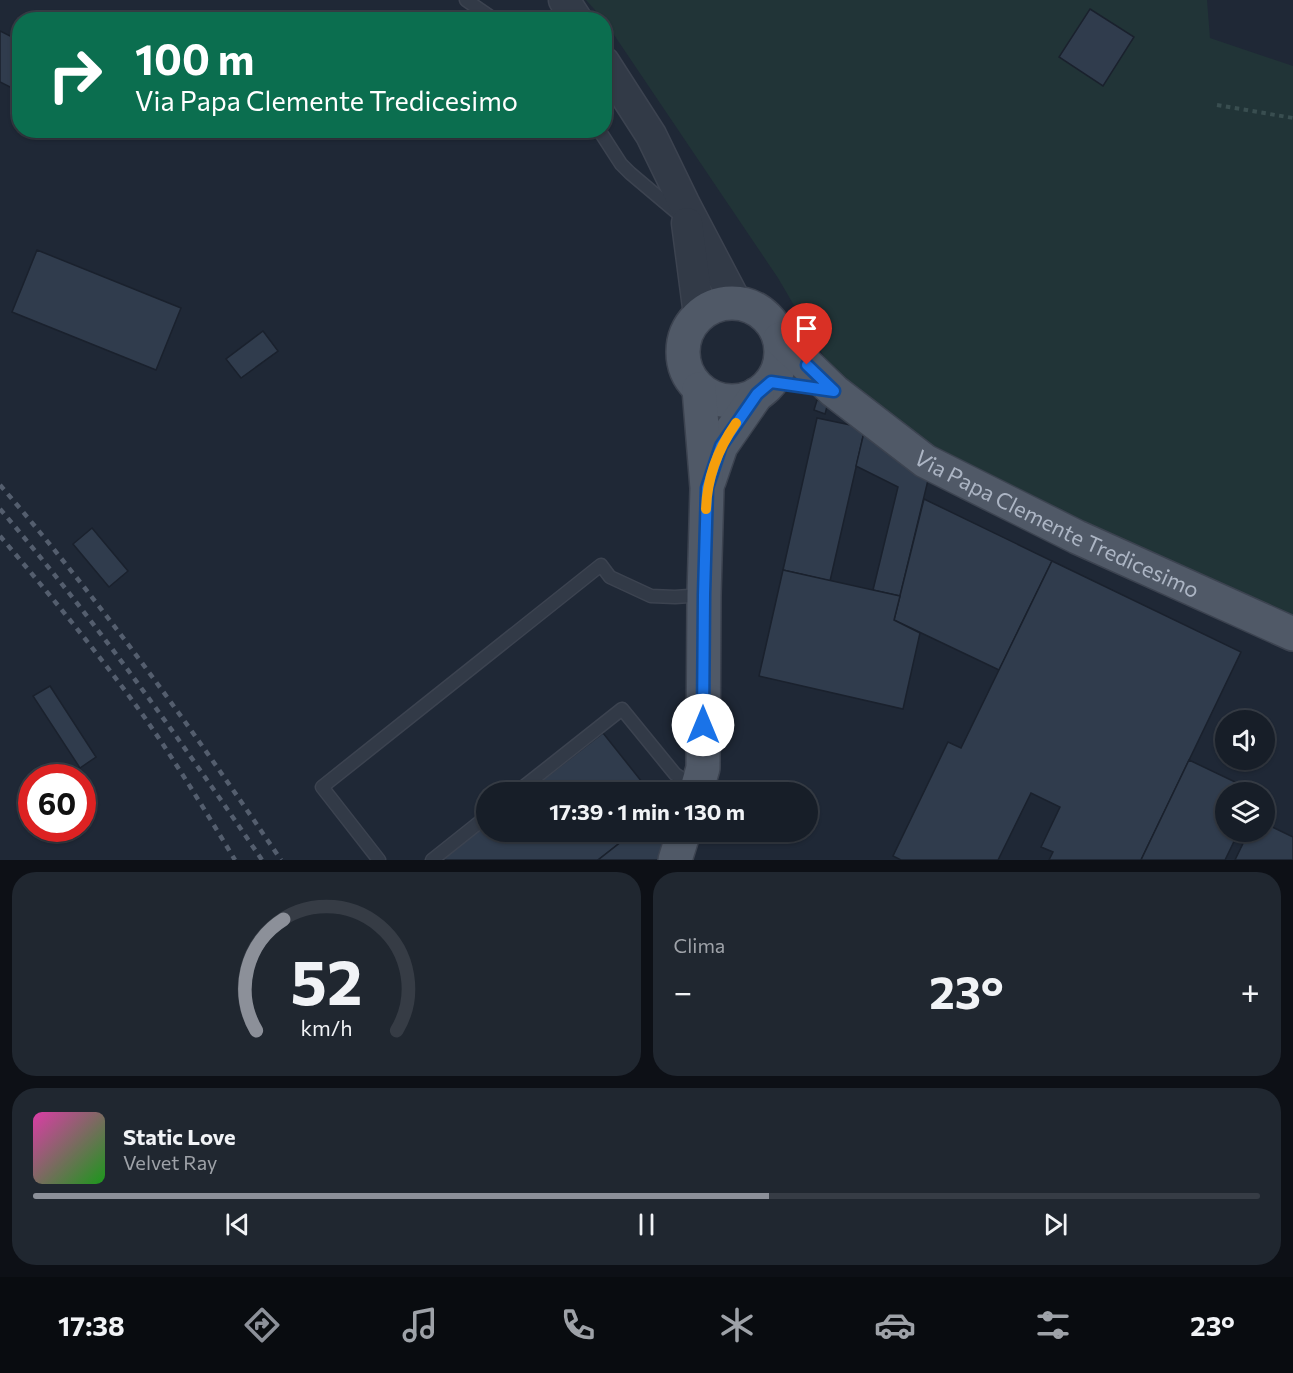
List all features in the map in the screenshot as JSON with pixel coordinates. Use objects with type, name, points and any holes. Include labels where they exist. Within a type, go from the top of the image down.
[{"type":"main road","points":[[707,488],[721,446],[764,388],[781,363],[780,339],[769,318],[753,307],[736,302],[716,305],[699,315],[687,331],[682,350],[688,375],[699,389],[714,398],[742,400],[764,388]]},
{"type":"main road","name":"Via Papa Clemente Tredicesimo","points":[[780,339],[834,391],[925,461],[1077,537],[1293,634]]},
{"type":"main road","name":"Via Papa Clemente Tredicesimo","points":[[764,388],[834,391]]},
{"type":"main road","points":[[699,389],[707,488],[703,768],[699,782]]},
{"type":"main road","points":[[675,860],[681,842]]},
{"type":"street","points":[[612,74],[651,135],[686,213],[736,302]]},
{"type":"street","points":[[686,213],[699,315]]},
{"type":"lane","points":[[466,0],[483,12]]},
{"type":"lane","points":[[604,138],[621,164],[630,173],[686,213]]},
{"type":"lane","points":[[378,860],[321,787],[601,565],[610,577],[651,596],[704,595]]},
{"type":"lane","points":[[530,782],[622,709],[675,774],[685,782]]},
{"type":"lane","points":[[432,860],[476,825]]},
{"type":"path","points":[[1217,105],[1293,118]]},
{"type":"green space","points":[[586,0],[1207,0],[1210,38],[1293,66],[1293,629],[925,446],[836,377],[778,278],[612,32],[612,12],[597,12]]},
{"type":"building","points":[[1090,9],[1134,37],[1103,86],[1059,57]]},
{"type":"building","points":[[0,31],[12,37],[12,88],[0,82]]},
{"type":"building","points":[[37,250],[181,308],[156,370],[12,312]]},
{"type":"building","points":[[263,331],[278,351],[241,378],[226,359]]},
{"type":"building","points":[[817,400],[828,403],[825,414],[814,410]]},
{"type":"building","points":[[817,418],[865,428],[830,581],[783,570]]},
{"type":"building","points":[[865,428],[929,476],[900,596],[873,590],[898,487],[856,466]]},
{"type":"building","points":[[924,499],[1052,561],[999,670],[894,620]]},
{"type":"building","points":[[92,528],[128,571],[109,587],[73,544]]},
{"type":"building","points":[[1052,561],[1241,652],[1141,860],[1049,860],[1053,852],[1041,847],[1060,807],[1031,793],[998,860],[901,860],[893,856],[948,742],[961,748]]},
{"type":"building","points":[[783,570],[900,596],[894,620],[920,633],[903,709],[759,676]]},
{"type":"building","points":[[50,686],[96,757],[86,764],[77,764],[33,696]]},
{"type":"building","points":[[603,733],[642,782],[540,782]]},
{"type":"building","points":[[1189,760],[1235,782],[1215,782],[1215,842],[1234,842],[1225,860],[1141,860]]},
{"type":"building","points":[[1275,828],[1293,837],[1293,860],[1235,860],[1244,842],[1275,842]]},
{"type":"building","points":[[476,832],[476,842],[621,842],[598,860],[440,860]]},
{"type":"building","points":[[621,842],[668,842],[662,860],[598,860]]},
{"type":"railway","points":[[0,485],[111,621],[281,860]]},
{"type":"railway","points":[[0,509],[136,681],[262,860]]},
{"type":"railway","points":[[0,536],[93,648],[145,718],[235,860]]},
{"type":"slow traffic","points":[[706,509],[707,488],[721,446],[736,423]]},
{"type":"route","points":[[703,725],[707,488],[721,446],[757,394],[771,382],[834,391],[807,365]]}]
